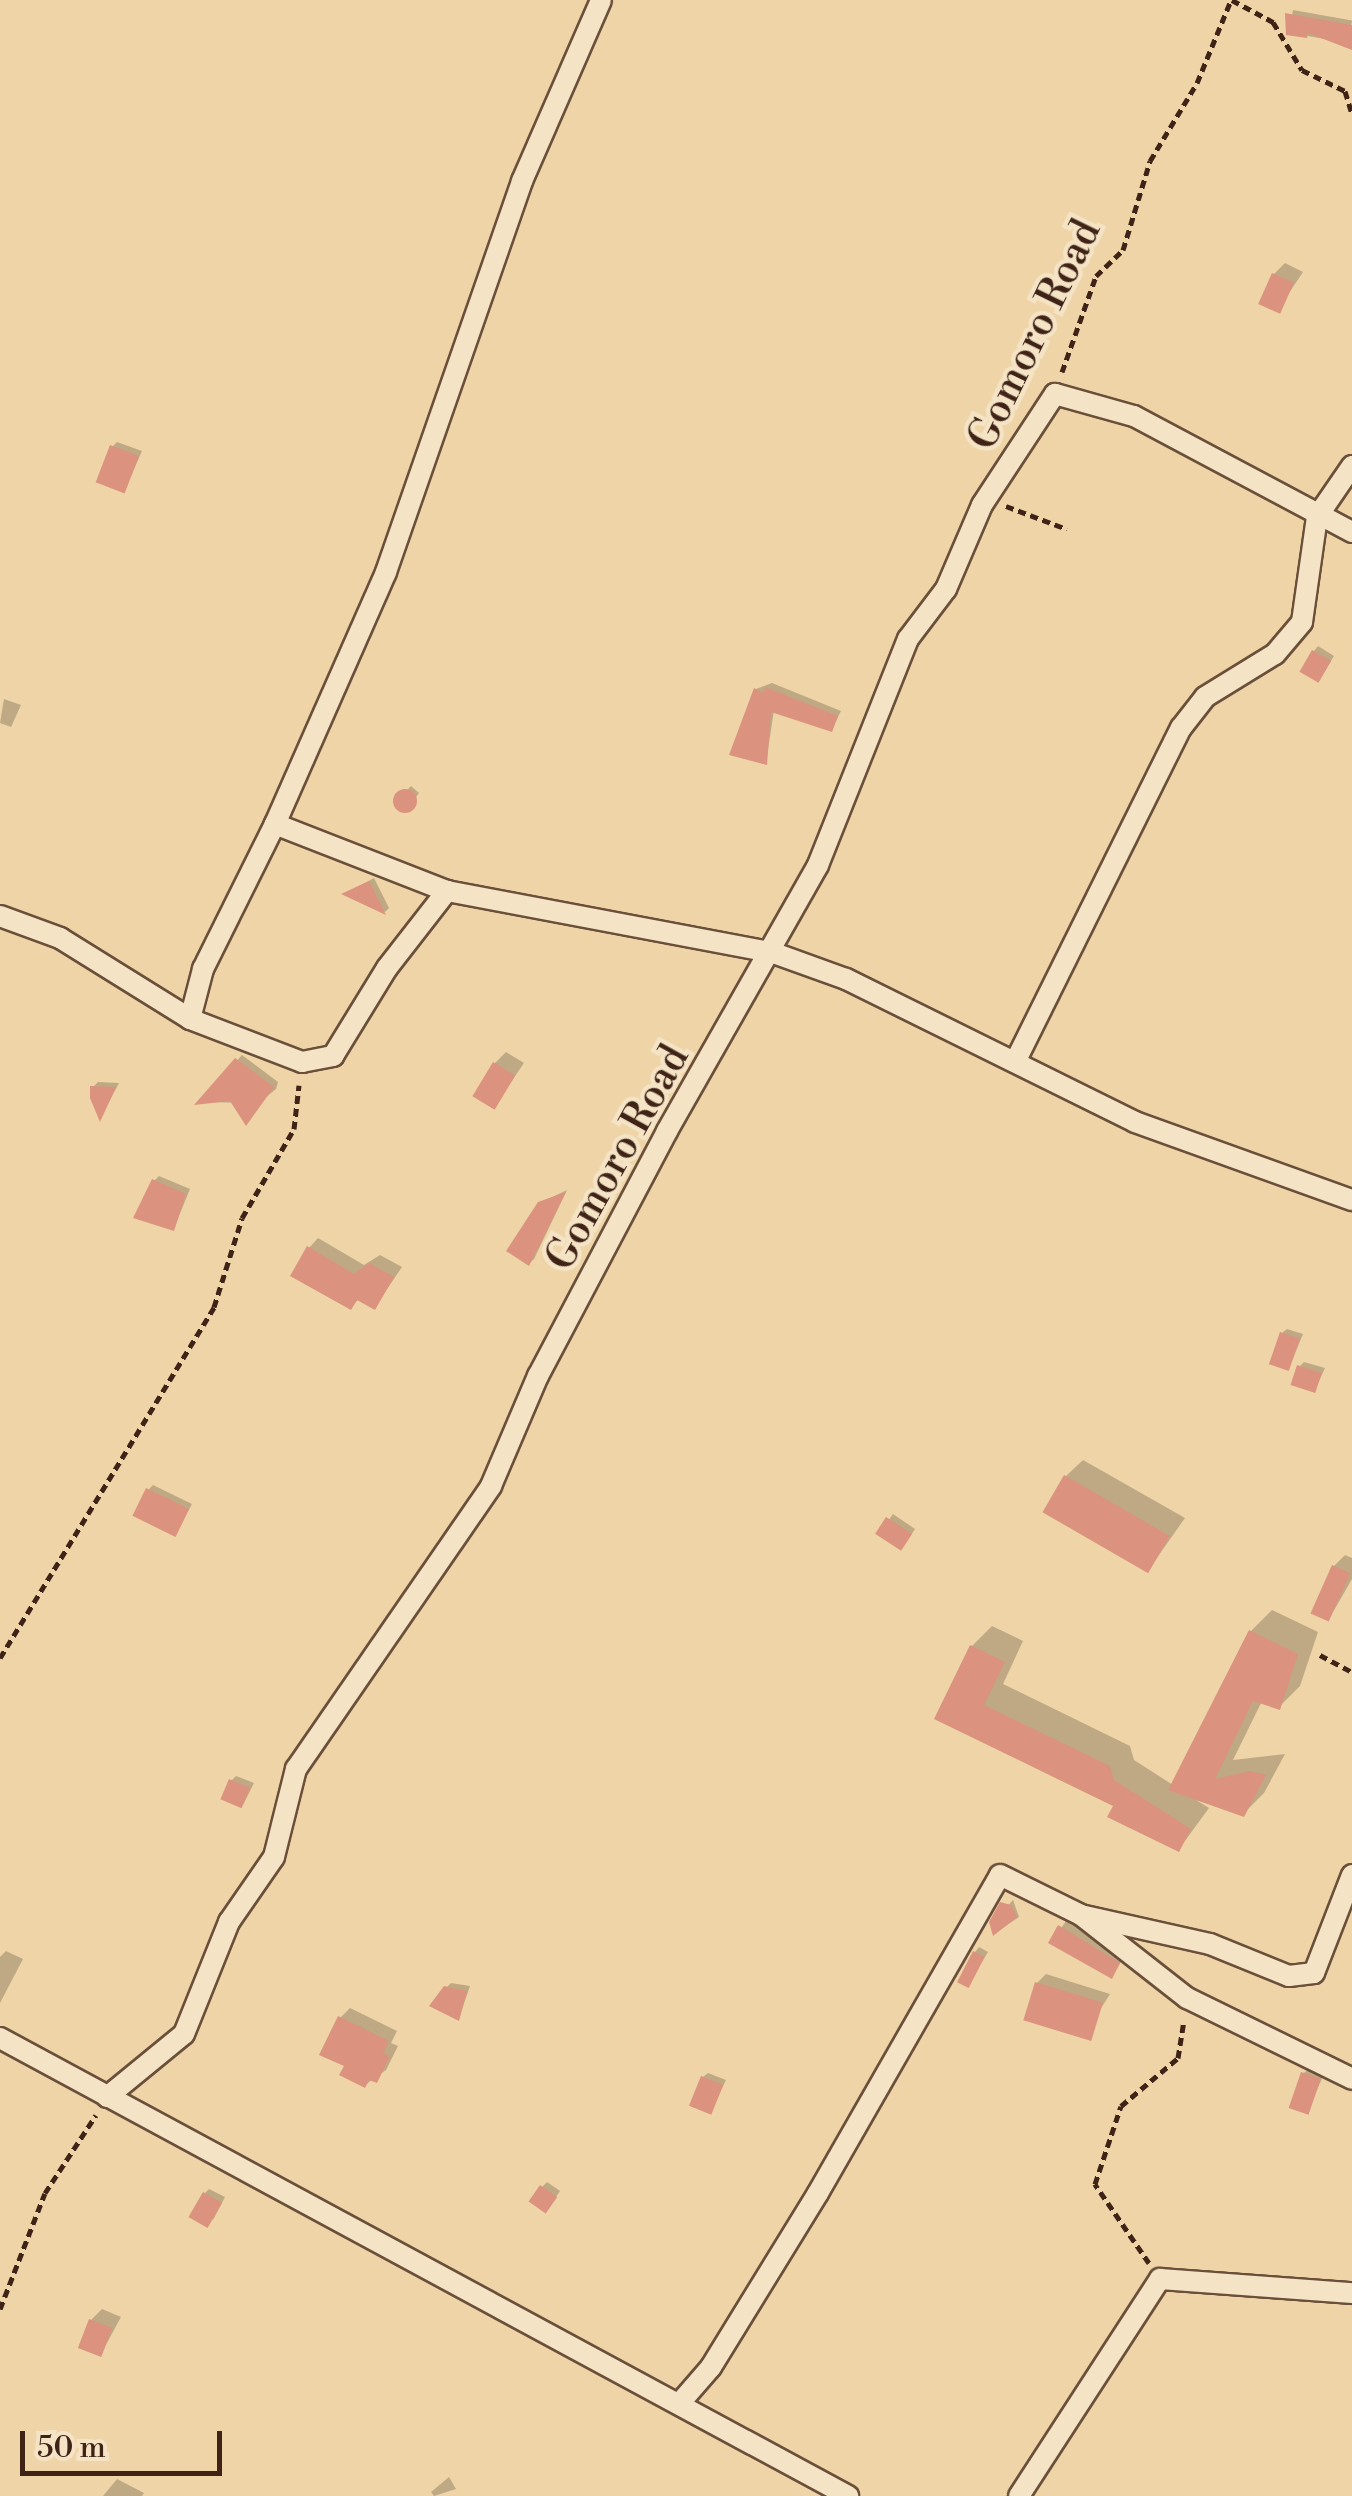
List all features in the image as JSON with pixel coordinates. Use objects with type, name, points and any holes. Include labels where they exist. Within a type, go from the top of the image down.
[{"type":"street","points":[[190,1019],[203,968],[275,824],[386,572],[522,181],[601,0]]},
{"type":"street","points":[[1054,394],[1134,416],[1317,517],[1352,532]]},
{"type":"street","name":"Gomoro Road","points":[[107,2098],[184,2034],[229,1922],[274,1857],[296,1769],[491,1486],[538,1376],[667,1131],[818,865],[908,639],[946,589],[971,525],[1054,394]]},
{"type":"street","points":[[1016,1060],[1181,728],[1206,697],[1274,654],[1302,622],[1317,517],[1352,466]]},
{"type":"street","points":[[275,824],[447,891],[771,952],[1016,1060],[1135,1122],[1352,1200]]},
{"type":"street","points":[[0,916],[60,938],[190,1019],[302,1062],[333,1056],[378,980],[447,891]]},
{"type":"street","points":[[1081,1915],[1210,1944],[1289,1976],[1314,1973],[1352,1875]]},
{"type":"street","points":[[680,2404],[711,2367],[818,2193],[1000,1876],[1081,1915],[1187,1998],[1352,2079]]},
{"type":"street","points":[[0,2038],[848,2496]]},
{"type":"street","points":[[1019,2496],[1160,2279],[1352,2293]]},
{"type":"path","points":[[1231,0],[1274,22],[1302,70],[1345,91],[1352,114]]},
{"type":"path","name":"Gomoro Road","points":[[1054,394],[1096,276],[1124,250],[1150,160],[1197,83],[1231,0]]},
{"type":"path","points":[[990,498],[1067,529]]},
{"type":"path","points":[[0,1658],[214,1307],[242,1218],[294,1129],[302,1062]]},
{"type":"path","points":[[1320,1655],[1352,1672]]},
{"type":"path","points":[[1160,2279],[1096,2184],[1121,2106],[1178,2058],[1187,1998]]},
{"type":"path","points":[[0,2309],[45,2193],[107,2098]]},
{"type":"building","points":[[1285,13],[1352,25],[1352,50],[1308,33],[1307,38],[1286,35]]},
{"type":"building","points":[[1272,273],[1294,283],[1280,314],[1258,304]]},
{"type":"building","points":[[110,445],[139,456],[125,493],[96,482]]},
{"type":"building","points":[[1312,650],[1331,661],[1319,683],[1300,672]]},
{"type":"building","points":[[765,687],[838,716],[832,732],[771,712],[767,765],[729,755],[754,688],[764,693]]},
{"type":"building","points":[[405,789],[417,801],[405,813],[393,801]]},
{"type":"building","points":[[369,881],[386,915],[341,894]]},
{"type":"building","points":[[235,1058],[274,1087],[246,1126],[230,1101],[194,1105]]},
{"type":"building","points":[[493,1062],[515,1075],[495,1110],[472,1096]]},
{"type":"building","points":[[90,1086],[116,1087],[100,1122],[90,1098]]},
{"type":"building","points":[[152,1179],[186,1194],[174,1231],[133,1218]]},
{"type":"building","points":[[566,1192],[529,1266],[506,1251],[538,1202]]},
{"type":"building","points":[[307,1246],[354,1274],[369,1263],[394,1277],[375,1310],[357,1300],[351,1310],[290,1276]]},
{"type":"building","points":[[1280,1332],[1300,1339],[1289,1371],[1269,1364]]},
{"type":"building","points":[[1297,1365],[1322,1373],[1315,1393],[1291,1385]]},
{"type":"building","points":[[1064,1475],[1170,1536],[1148,1573],[1042,1512]]},
{"type":"building","points":[[146,1488],[189,1509],[176,1537],[132,1516]]},
{"type":"building","points":[[886,1517],[912,1534],[901,1551],[875,1534]]},
{"type":"building","points":[[1332,1565],[1350,1573],[1329,1622],[1310,1613]]},
{"type":"building","points":[[1249,1630],[1298,1654],[1280,1710],[1253,1701],[1215,1779],[1250,1771],[1266,1775],[1244,1817],[1168,1790]]},
{"type":"building","points":[[970,1645],[1005,1662],[984,1705],[1110,1766],[1114,1780],[1191,1829],[1179,1852],[1107,1817],[1113,1806],[934,1719]]},
{"type":"building","points":[[229,1779],[250,1788],[242,1808],[220,1799]]},
{"type":"building","points":[[1000,1902],[1011,1905],[1017,1917],[993,1936],[989,1922]]},
{"type":"building","points":[[1058,1925],[1120,1963],[1112,1979],[1048,1943]]},
{"type":"building","points":[[973,1951],[985,1957],[969,1988],[957,1982]]},
{"type":"building","points":[[1035,1982],[1103,2003],[1091,2041],[1023,2020]]},
{"type":"building","points":[[444,1986],[467,1991],[459,2021],[429,2006]]},
{"type":"building","points":[[338,2016],[389,2041],[383,2053],[390,2056],[377,2083],[369,2080],[365,2088],[339,2075],[344,2066],[319,2055]]},
{"type":"building","points":[[1301,2072],[1321,2079],[1308,2115],[1289,2108]]},
{"type":"building","points":[[701,2076],[723,2085],[711,2115],[689,2106]]},
{"type":"building","points":[[540,2185],[557,2197],[546,2213],[529,2201]]},
{"type":"building","points":[[203,2192],[222,2203],[208,2228],[189,2217]]},
{"type":"building","points":[[89,2319],[112,2328],[101,2357],[78,2348]]}]
